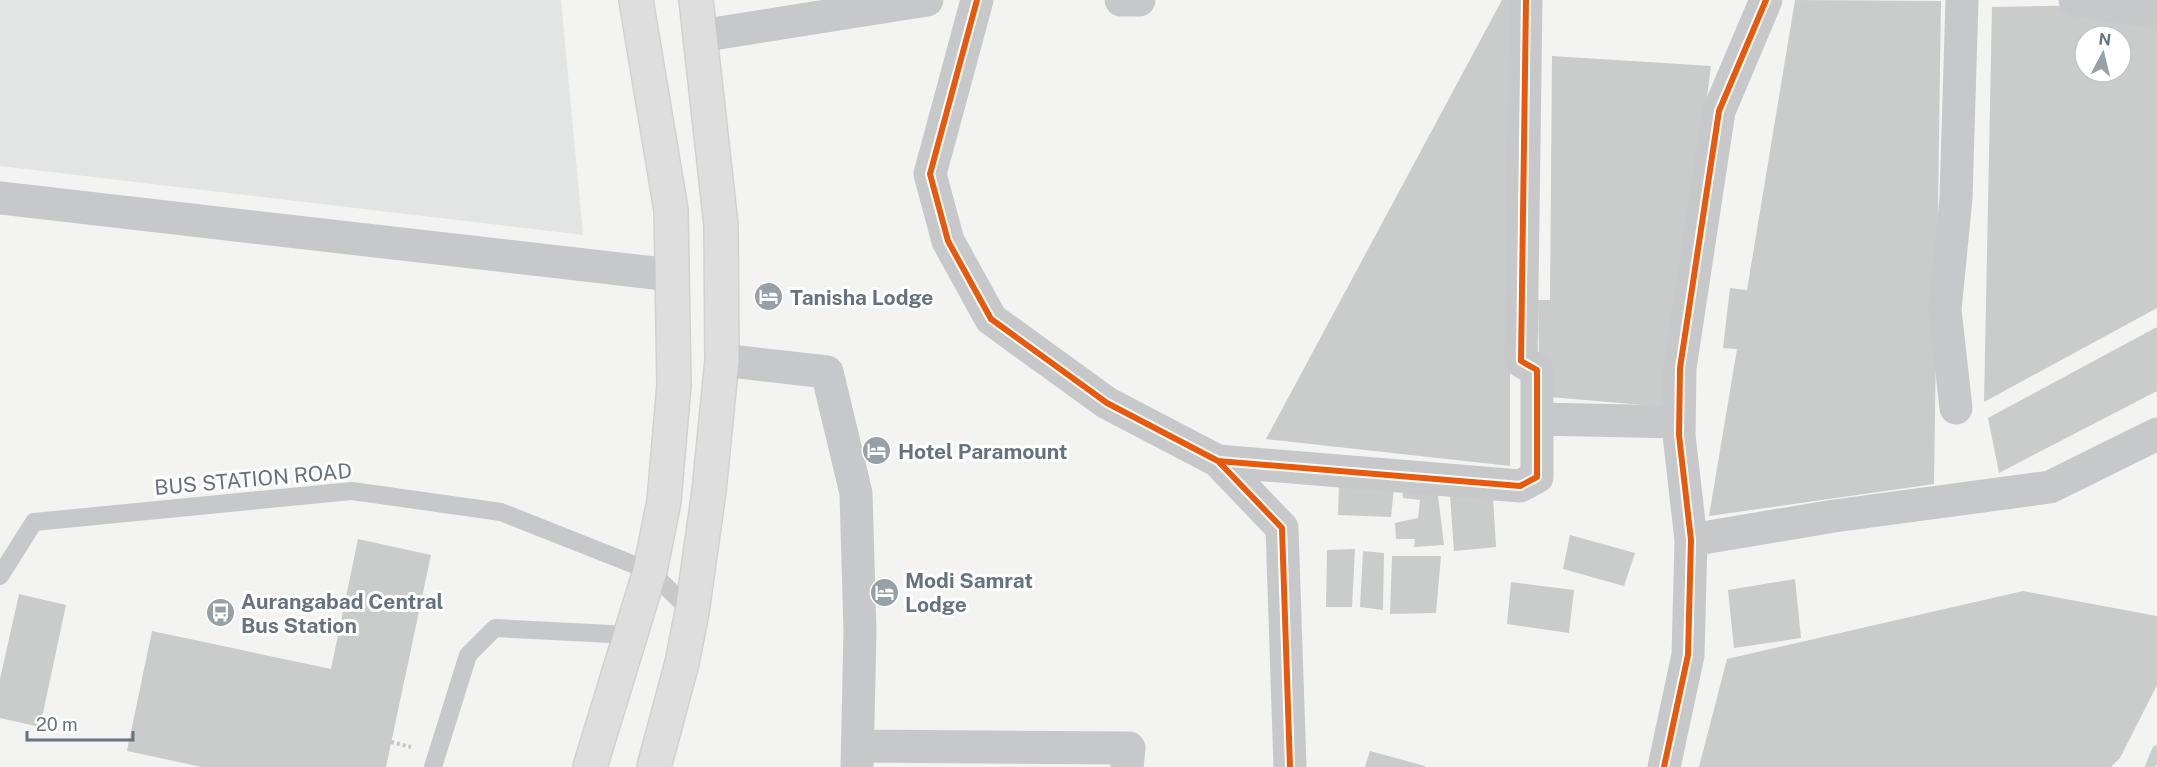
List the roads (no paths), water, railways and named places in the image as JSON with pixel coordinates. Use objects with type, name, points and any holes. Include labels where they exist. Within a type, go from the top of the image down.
[{"type":"main road","points":[[590,767],[650,571],[664,501],[674,385],[671,210],[636,0]]},
{"type":"main road","points":[[654,767],[682,663],[692,612],[709,491],[722,360],[721,225],[696,0]]},
{"type":"street","points":[[700,36],[927,0]]},
{"type":"street","points":[[977,0],[930,174],[948,241],[991,319],[1107,403],[1218,461],[1282,528],[1290,767]]},
{"type":"street","points":[[1121,0],[1139,0]]},
{"type":"street","points":[[1218,461],[1520,486],[1537,477],[1537,370],[1521,361],[1526,0]]},
{"type":"street","points":[[1664,767],[1688,655],[1691,540],[1679,422],[1680,368],[1719,111],[1766,0]]},
{"type":"street","points":[[1956,408],[1945,310],[1956,198],[1962,0]]},
{"type":"street","points":[[2075,0],[2145,11],[2157,9]]},
{"type":"street","points":[[0,198],[672,275]]},
{"type":"street","points":[[722,360],[827,372],[856,493],[860,631],[858,756],[1130,748],[1127,767]]},
{"type":"street","points":[[1537,419],[1679,422]]},
{"type":"street","points":[[1691,540],[1834,516],[2050,487],[2157,434]]},
{"type":"lane","name":"BUS STATION ROAD","points":[[0,576],[34,522],[352,491],[501,512],[650,571],[692,612]]},
{"type":"lane","points":[[433,767],[468,656],[495,628],[630,635]]},
{"type":"waterway","points":[[2150,767],[2157,750]]},
{"type":"place","name":"Tanisha Lodge","points":[[769,297]]},
{"type":"place","name":"Hotel Paramount","points":[[877,451]]},
{"type":"place","name":"Modi Samrat Lodge","points":[[884,592]]},
{"type":"place","name":"Aurangabad Central Bus Station","points":[[220,613]]}]
